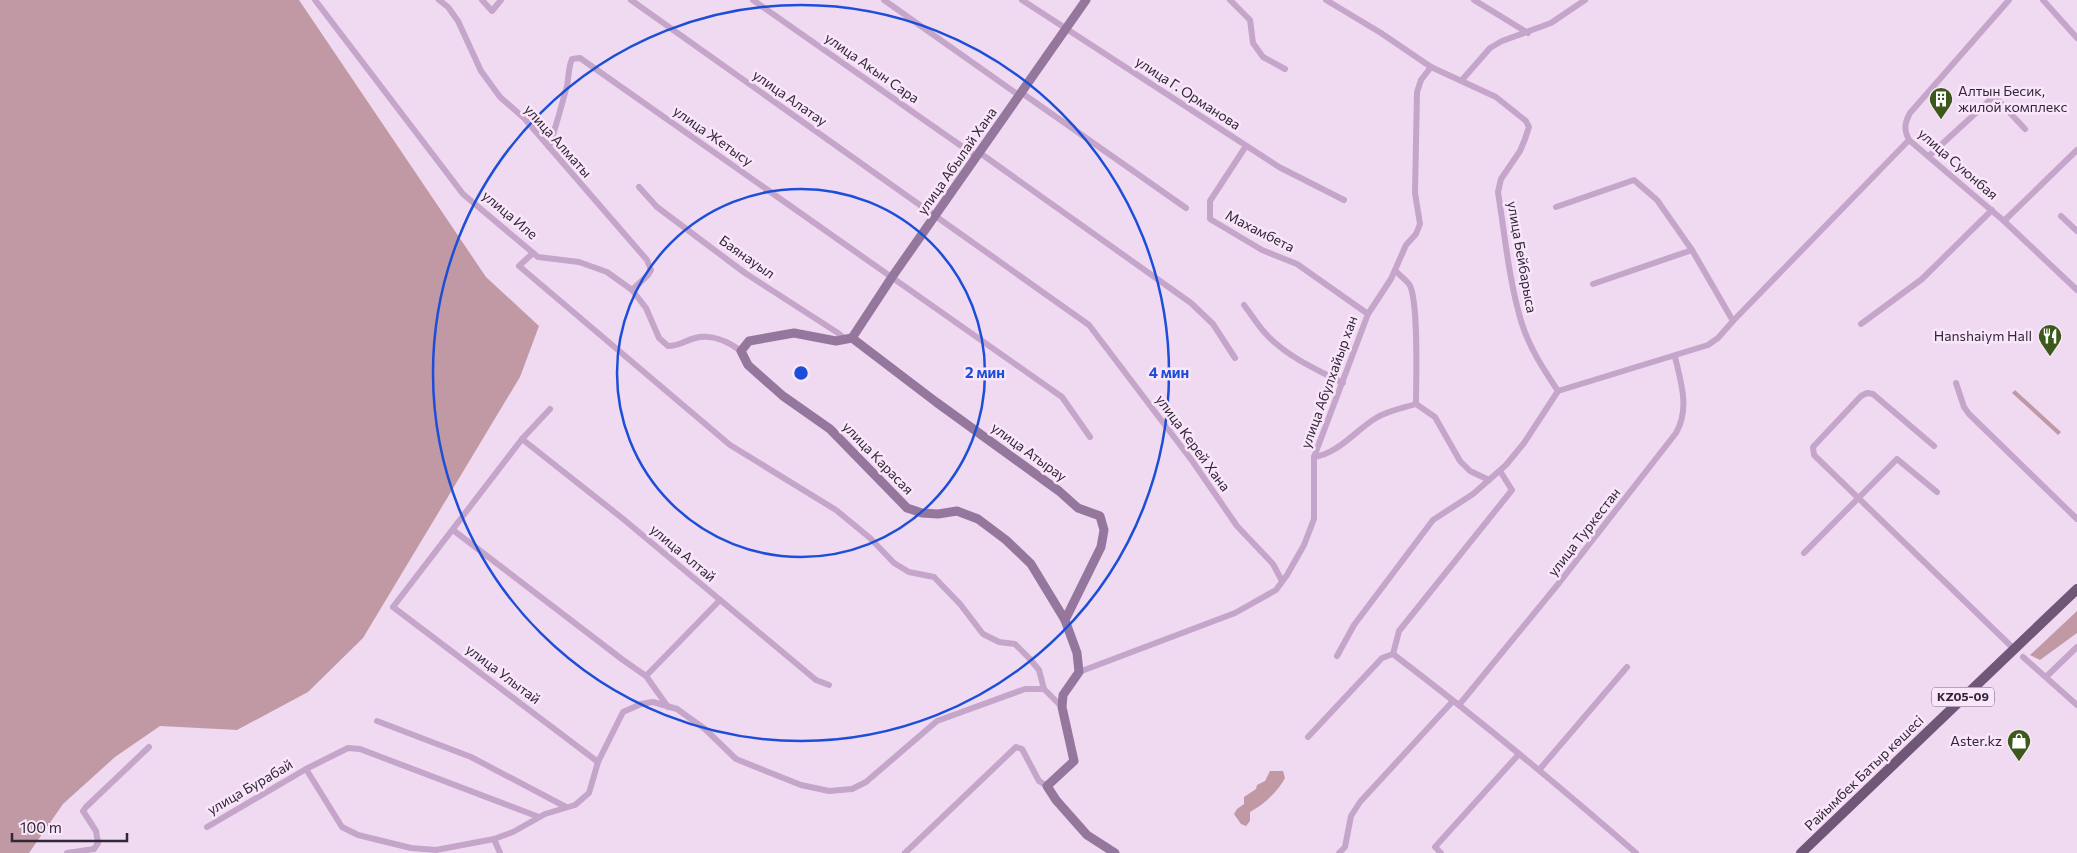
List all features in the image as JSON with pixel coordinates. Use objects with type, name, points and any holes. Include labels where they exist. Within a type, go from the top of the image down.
[{"type":"main road","name":"Райымбек Батыр көшесі","points":[[1801,853],[2077,589]]},
{"type":"street","name":"улица Иле","points":[[315,0],[462,194],[533,253],[538,257],[579,262],[607,272],[632,290],[646,308],[659,338],[668,346],[678,346],[694,338],[712,338],[732,343],[740,351]]},
{"type":"street","name":"улица Алматы","points":[[440,0],[448,7],[458,21],[481,71],[500,97],[524,118],[647,260],[651,270],[648,276],[632,290]]},
{"type":"street","points":[[482,0],[492,11],[501,0]]},
{"type":"street","name":"улица Алатау","points":[[631,0],[936,215]]},
{"type":"street","name":"улица Акын Сара","points":[[753,0],[1192,303],[1213,324],[1235,358]]},
{"type":"street","points":[[884,0],[1186,208]]},
{"type":"street","name":"улица Г. Орманова","points":[[1022,0],[1279,167],[1344,200]]},
{"type":"street","name":"улица Абылай Хана","points":[[849,339],[1086,0]]},
{"type":"street","points":[[1230,0],[1250,20],[1253,43],[1263,57],[1285,69]]},
{"type":"street","name":"улица Бейбарыса","points":[[1326,0],[1381,33],[1431,67],[1462,80],[1496,98],[1526,121],[1529,127],[1520,151],[1501,179],[1498,192],[1514,293],[1522,325],[1539,362],[1558,391]]},
{"type":"street","points":[[1474,0],[1528,33]]},
{"type":"street","points":[[1462,80],[1490,48],[1502,41],[1551,23],[1585,0]]},
{"type":"street","name":"улица Суюнбая","points":[[2009,0],[1910,114],[1905,123],[1906,133],[1909,140],[1992,210],[2077,290]]},
{"type":"street","points":[[2043,0],[2077,38]]},
{"type":"street","name":"улица Жетысу","points":[[548,147],[558,123],[567,84],[569,65],[572,59],[580,58],[892,277]]},
{"type":"street","name":"улица Абулхайыр хан","points":[[1079,672],[1235,613],[1276,590],[1304,544],[1314,519],[1314,456],[1368,314],[1395,270],[1406,244],[1416,234],[1420,224],[1415,193],[1417,92],[1421,80],[1431,67]]},
{"type":"street","points":[[1929,156],[1991,99],[1996,98],[2026,129]]},
{"type":"street","points":[[1336,656],[1354,625],[1433,520],[1473,494],[1500,471],[1524,443],[1558,391],[1708,346],[1718,338],[1732,321],[1909,140]]},
{"type":"street","name":"Махамбета","points":[[1246,146],[1210,201],[1210,219],[1262,250],[1297,264],[1368,314]]},
{"type":"street","points":[[2004,221],[2077,150]]},
{"type":"street","points":[[1556,207],[1634,180],[1657,200],[1692,250],[1732,321]]},
{"type":"street","name":"Баянауыл","points":[[639,187],[657,207],[745,273],[849,339]]},
{"type":"street","points":[[1861,324],[1922,279],[1992,210]]},
{"type":"street","name":"улица Керей Хана","points":[[936,215],[1089,325],[1194,462],[1237,526],[1273,564],[1282,581]]},
{"type":"street","points":[[2061,216],[2077,231]]},
{"type":"street","points":[[1593,284],[1692,250]]},
{"type":"street","points":[[533,253],[519,266],[730,445],[836,510],[870,538],[894,563],[909,572],[934,577],[960,604],[984,634],[999,642],[1015,644],[1029,658],[1039,670],[1044,689],[1062,707]]},
{"type":"street","points":[[1395,270],[1410,285],[1414,302],[1417,367],[1416,404]]},
{"type":"street","points":[[892,277],[1035,380],[1062,397],[1090,437]]},
{"type":"street","points":[[1244,305],[1266,334],[1283,350],[1302,363],[1343,383]]},
{"type":"street","points":[[740,351],[749,341],[794,334],[836,341],[849,339]]},
{"type":"street","name":"улица Атырау","points":[[849,339],[1059,491],[1078,508],[1100,516],[1104,530],[1101,547],[1065,620]]},
{"type":"street","name":"улица Карасая","points":[[740,351],[748,365],[783,396],[830,429],[908,508],[922,513],[938,514],[957,511],[978,519],[1006,540],[1031,564],[1065,620],[1077,653],[1079,672]]},
{"type":"street","name":"улица Туркестан","points":[[1339,853],[1345,847],[1351,816],[1360,802],[1456,703],[1559,583],[1676,433],[1682,423],[1683,390],[1675,357]]},
{"type":"street","points":[[1956,384],[1964,407],[1969,414],[2077,519]]},
{"type":"street","points":[[1934,446],[1873,394],[1866,394],[1861,396],[1813,447],[1812,451],[2014,649]]},
{"type":"street","points":[[1314,456],[1318,456],[1351,440],[1360,429],[1377,417],[1416,404]]},
{"type":"street","points":[[1416,404],[1435,417],[1465,466],[1470,471],[1490,480]]},
{"type":"street","points":[[550,409],[522,439],[453,530],[622,660],[646,676],[668,706],[677,709],[705,729],[736,759],[801,785],[829,791],[852,789],[866,782],[937,721],[1025,689],[1044,689]]},
{"type":"street","name":"улица Алтай","points":[[522,439],[622,518],[816,680],[828,686]]},
{"type":"street","points":[[1804,554],[1897,459],[1937,492]]},
{"type":"street","points":[[1393,654],[1398,632],[1512,490],[1500,471]]},
{"type":"street","name":"улица Улытай","points":[[453,530],[392,607],[598,762]]},
{"type":"street","points":[[646,676],[720,600]]},
{"type":"street","points":[[2047,676],[2077,647]]},
{"type":"street","points":[[1393,654],[1539,770],[1636,853]]},
{"type":"street","points":[[1308,737],[1382,658],[1393,654]]},
{"type":"street","points":[[2023,657],[2047,676],[2077,705]]},
{"type":"street","points":[[1539,770],[1627,668]]},
{"type":"street","points":[[1047,786],[1074,761],[1062,707],[1063,695],[1079,672]]},
{"type":"street","name":"улица Бурабай","points":[[207,827],[306,769],[342,827],[358,835],[411,848],[436,850],[494,840],[513,832],[545,814],[575,805],[589,793],[598,762],[623,712],[641,704],[652,702],[668,706]]},
{"type":"street","points":[[377,721],[471,756],[566,808]]},
{"type":"street","points":[[67,853],[94,849],[98,843],[96,831],[83,811],[150,747]]},
{"type":"street","points":[[905,853],[1016,747],[1022,749],[1039,781],[1047,786],[1056,800],[1087,835],[1115,853]]},
{"type":"street","points":[[306,769],[348,748],[360,749],[539,817]]},
{"type":"street","points":[[1441,853],[1435,847],[1519,754]]},
{"type":"street","points":[[494,840],[500,853]]},
{"type":"shaded area","points":[[0,0],[299,0],[486,277],[539,326],[520,377],[363,638],[308,692],[237,730],[160,726],[115,757],[63,804],[29,853],[0,853]]},
{"type":"shaded area","points":[[2015,390],[2061,432],[2058,435],[2012,393]]},
{"type":"shaded area","points":[[2077,611],[2077,633],[2040,660],[2030,655]]},
{"type":"shaded area","points":[[1270,771],[1283,771],[1285,778],[1270,797],[1250,812],[1250,821],[1246,826],[1241,824],[1234,814],[1244,804],[1244,797],[1256,789],[1257,785],[1265,781]]},
{"type":"place","name":"Алтын Бесик, жилой комплекс","points":[[1941,120]]},
{"type":"place","name":"Hanshaiym Hall","points":[[2050,357]]},
{"type":"place","name":"Aster.kz","points":[[2019,762]]}]
